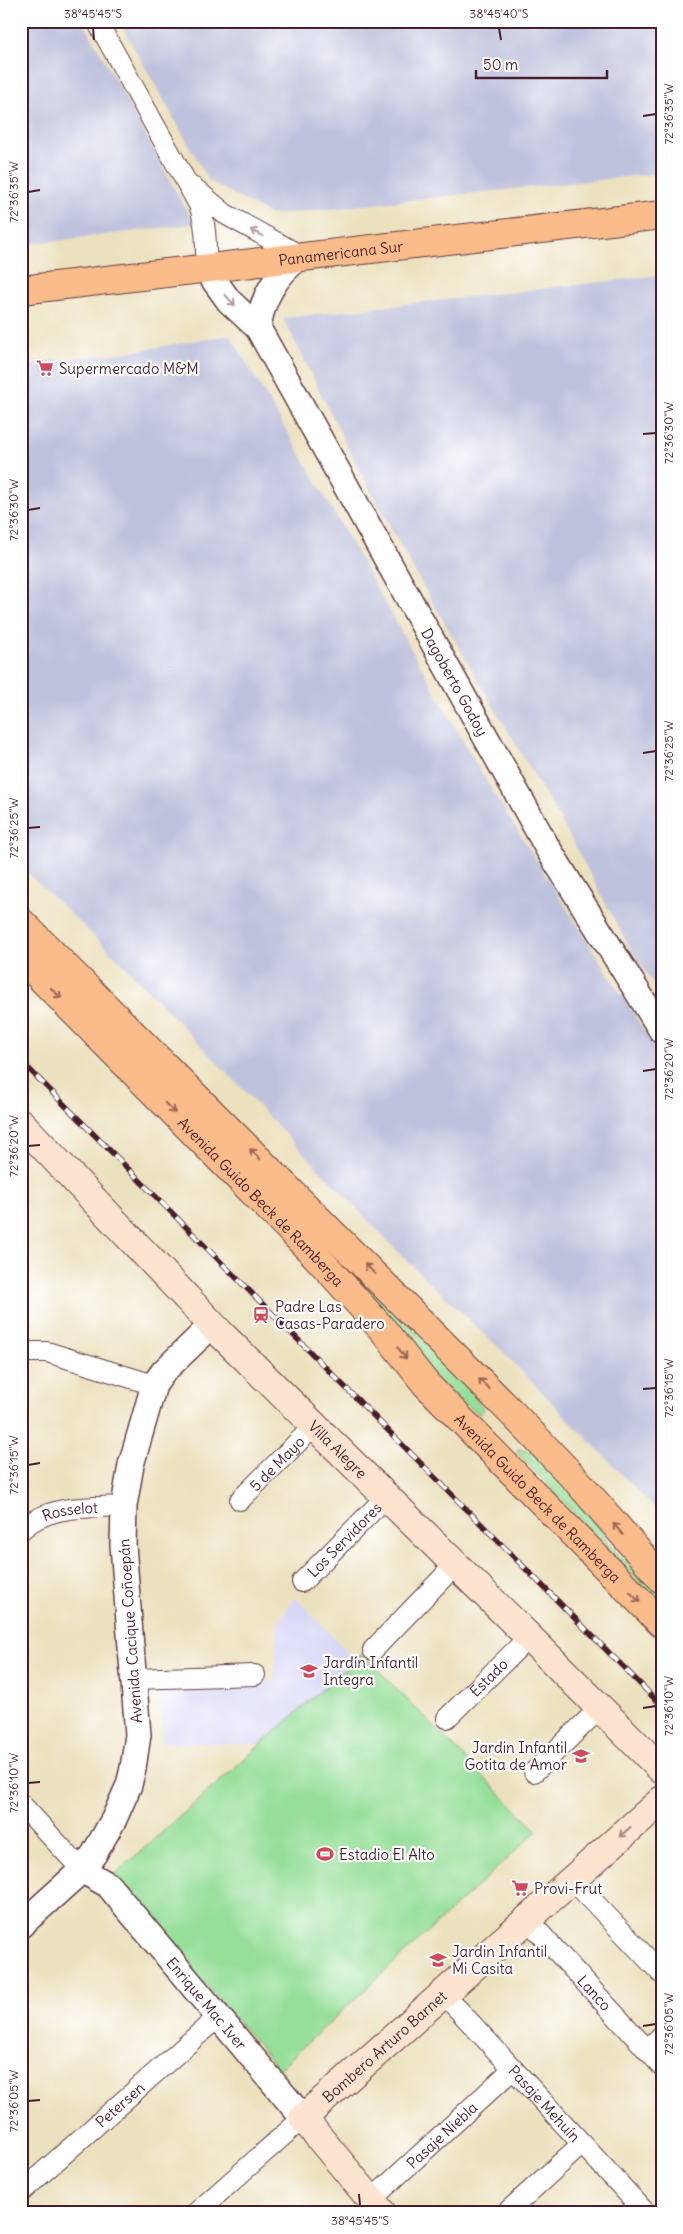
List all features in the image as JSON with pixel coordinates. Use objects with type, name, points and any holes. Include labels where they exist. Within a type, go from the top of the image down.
[{"type":"main road","name":"Panamericana Sur","points":[[21,290],[662,215]]},
{"type":"main road","name":"Avenida Guido Beck de Ramberga","points":[[21,922],[514,1415],[578,1482],[658,1574]]},
{"type":"main road","name":"Avenida Guido Beck de Ramberga","points":[[21,958],[317,1257],[384,1331],[426,1384],[662,1624]]},
{"type":"main road","name":"Villa Alegre","points":[[24,1131],[212,1325],[662,1770]]},
{"type":"main road","points":[[483,1444],[514,1415]]},
{"type":"main road","name":"Bombero Arturo Barnet","points":[[303,2118],[662,1800]]},
{"type":"main road","name":"Enrique Mac Iver","points":[[303,2118],[376,2206]]},
{"type":"street","points":[[96,21],[187,182],[203,216],[206,269]]},
{"type":"street","points":[[187,182],[225,214],[301,256],[290,263],[273,283],[263,305],[258,328]]},
{"type":"street","name":"Dagoberto Godoy","points":[[206,269],[229,301],[258,328],[548,847],[662,1030]]},
{"type":"street","name":"Avenida Cacique Coñoepán","points":[[21,1925],[82,1870],[102,1840],[129,1785],[138,1735],[123,1545],[124,1506],[131,1465],[154,1385],[164,1371],[212,1325]]},
{"type":"street","points":[[21,1352],[47,1352],[154,1385]]},
{"type":"street","name":"5 de Mayo","points":[[240,1500],[314,1426]]},
{"type":"street","name":"Los Servidores","points":[[302,1582],[386,1497]]},
{"type":"street","name":"Rosselot","points":[[21,1530],[31,1521],[58,1510],[124,1506]]},
{"type":"street","points":[[373,1650],[455,1565]]},
{"type":"street","name":"Estado","points":[[447,1718],[529,1637]]},
{"type":"street","points":[[134,1679],[255,1675]]},
{"type":"street","points":[[534,1772],[600,1708]]},
{"type":"street","name":"Enrique Mac Iver","points":[[21,1804],[82,1870],[108,1884],[303,2118]]},
{"type":"street","points":[[572,1879],[662,1974]]},
{"type":"street","name":"Lanco","points":[[527,1919],[662,2066]]},
{"type":"street","name":"Pasaje Mehuín","points":[[444,1993],[646,2213]]},
{"type":"street","name":"Petersen","points":[[21,2192],[218,2016]]},
{"type":"street","points":[[647,2050],[662,2036]]},
{"type":"street","name":"Pasaje Niebla","points":[[376,2206],[513,2069]]},
{"type":"street","name":"Bombero Arturo Barnet","points":[[196,2213],[303,2118]]},
{"type":"street","points":[[506,2213],[582,2144]]},
{"type":"shaded area","points":[[21,21],[83,21],[194,224],[21,245]]},
{"type":"shaded area","points":[[119,21],[662,21],[662,173],[271,215],[209,181]]},
{"type":"shaded area","points":[[662,275],[662,998],[628,945],[569,835],[416,574],[358,468],[283,318]]},
{"type":"shaded area","points":[[230,335],[314,477],[483,776],[662,1059],[662,1516],[502,1351],[406,1260],[120,961],[21,867],[21,365],[128,352]]},
{"type":"shaded area","name":"Jardín Infantil Integra","points":[[295,1597],[355,1660],[261,1744],[163,1743],[161,1684],[274,1681],[278,1624]]},
{"type":"green space","points":[[21,931],[463,1380],[484,1410],[479,1414],[449,1393],[144,1064],[21,943]]},
{"type":"green space","points":[[519,1449],[532,1452],[593,1516],[607,1543],[662,1594],[662,1607],[516,1451]]},
{"type":"green space","name":"Estadio El Alto","points":[[362,1654],[537,1831],[279,2069],[112,1877]]},
{"type":"railway","points":[[21,1061],[662,1706]]},
{"type":"place","name":"Supermercado M&M","points":[[45,368]]},
{"type":"place","name":"Padre Las Casas-Paradero","points":[[261,1315]]},
{"type":"place","name":"Jardín Infantil Integra","points":[[309,1671]]},
{"type":"place","name":"Jardin Infantil Gotita de Amor","points":[[581,1756]]},
{"type":"place","name":"Estadio El Alto","points":[[325,1854]]},
{"type":"place","name":"Provi-Frut","points":[[520,1888]]},
{"type":"place","name":"Jardin Infantil Mi Casita","points":[[438,1960]]}]
